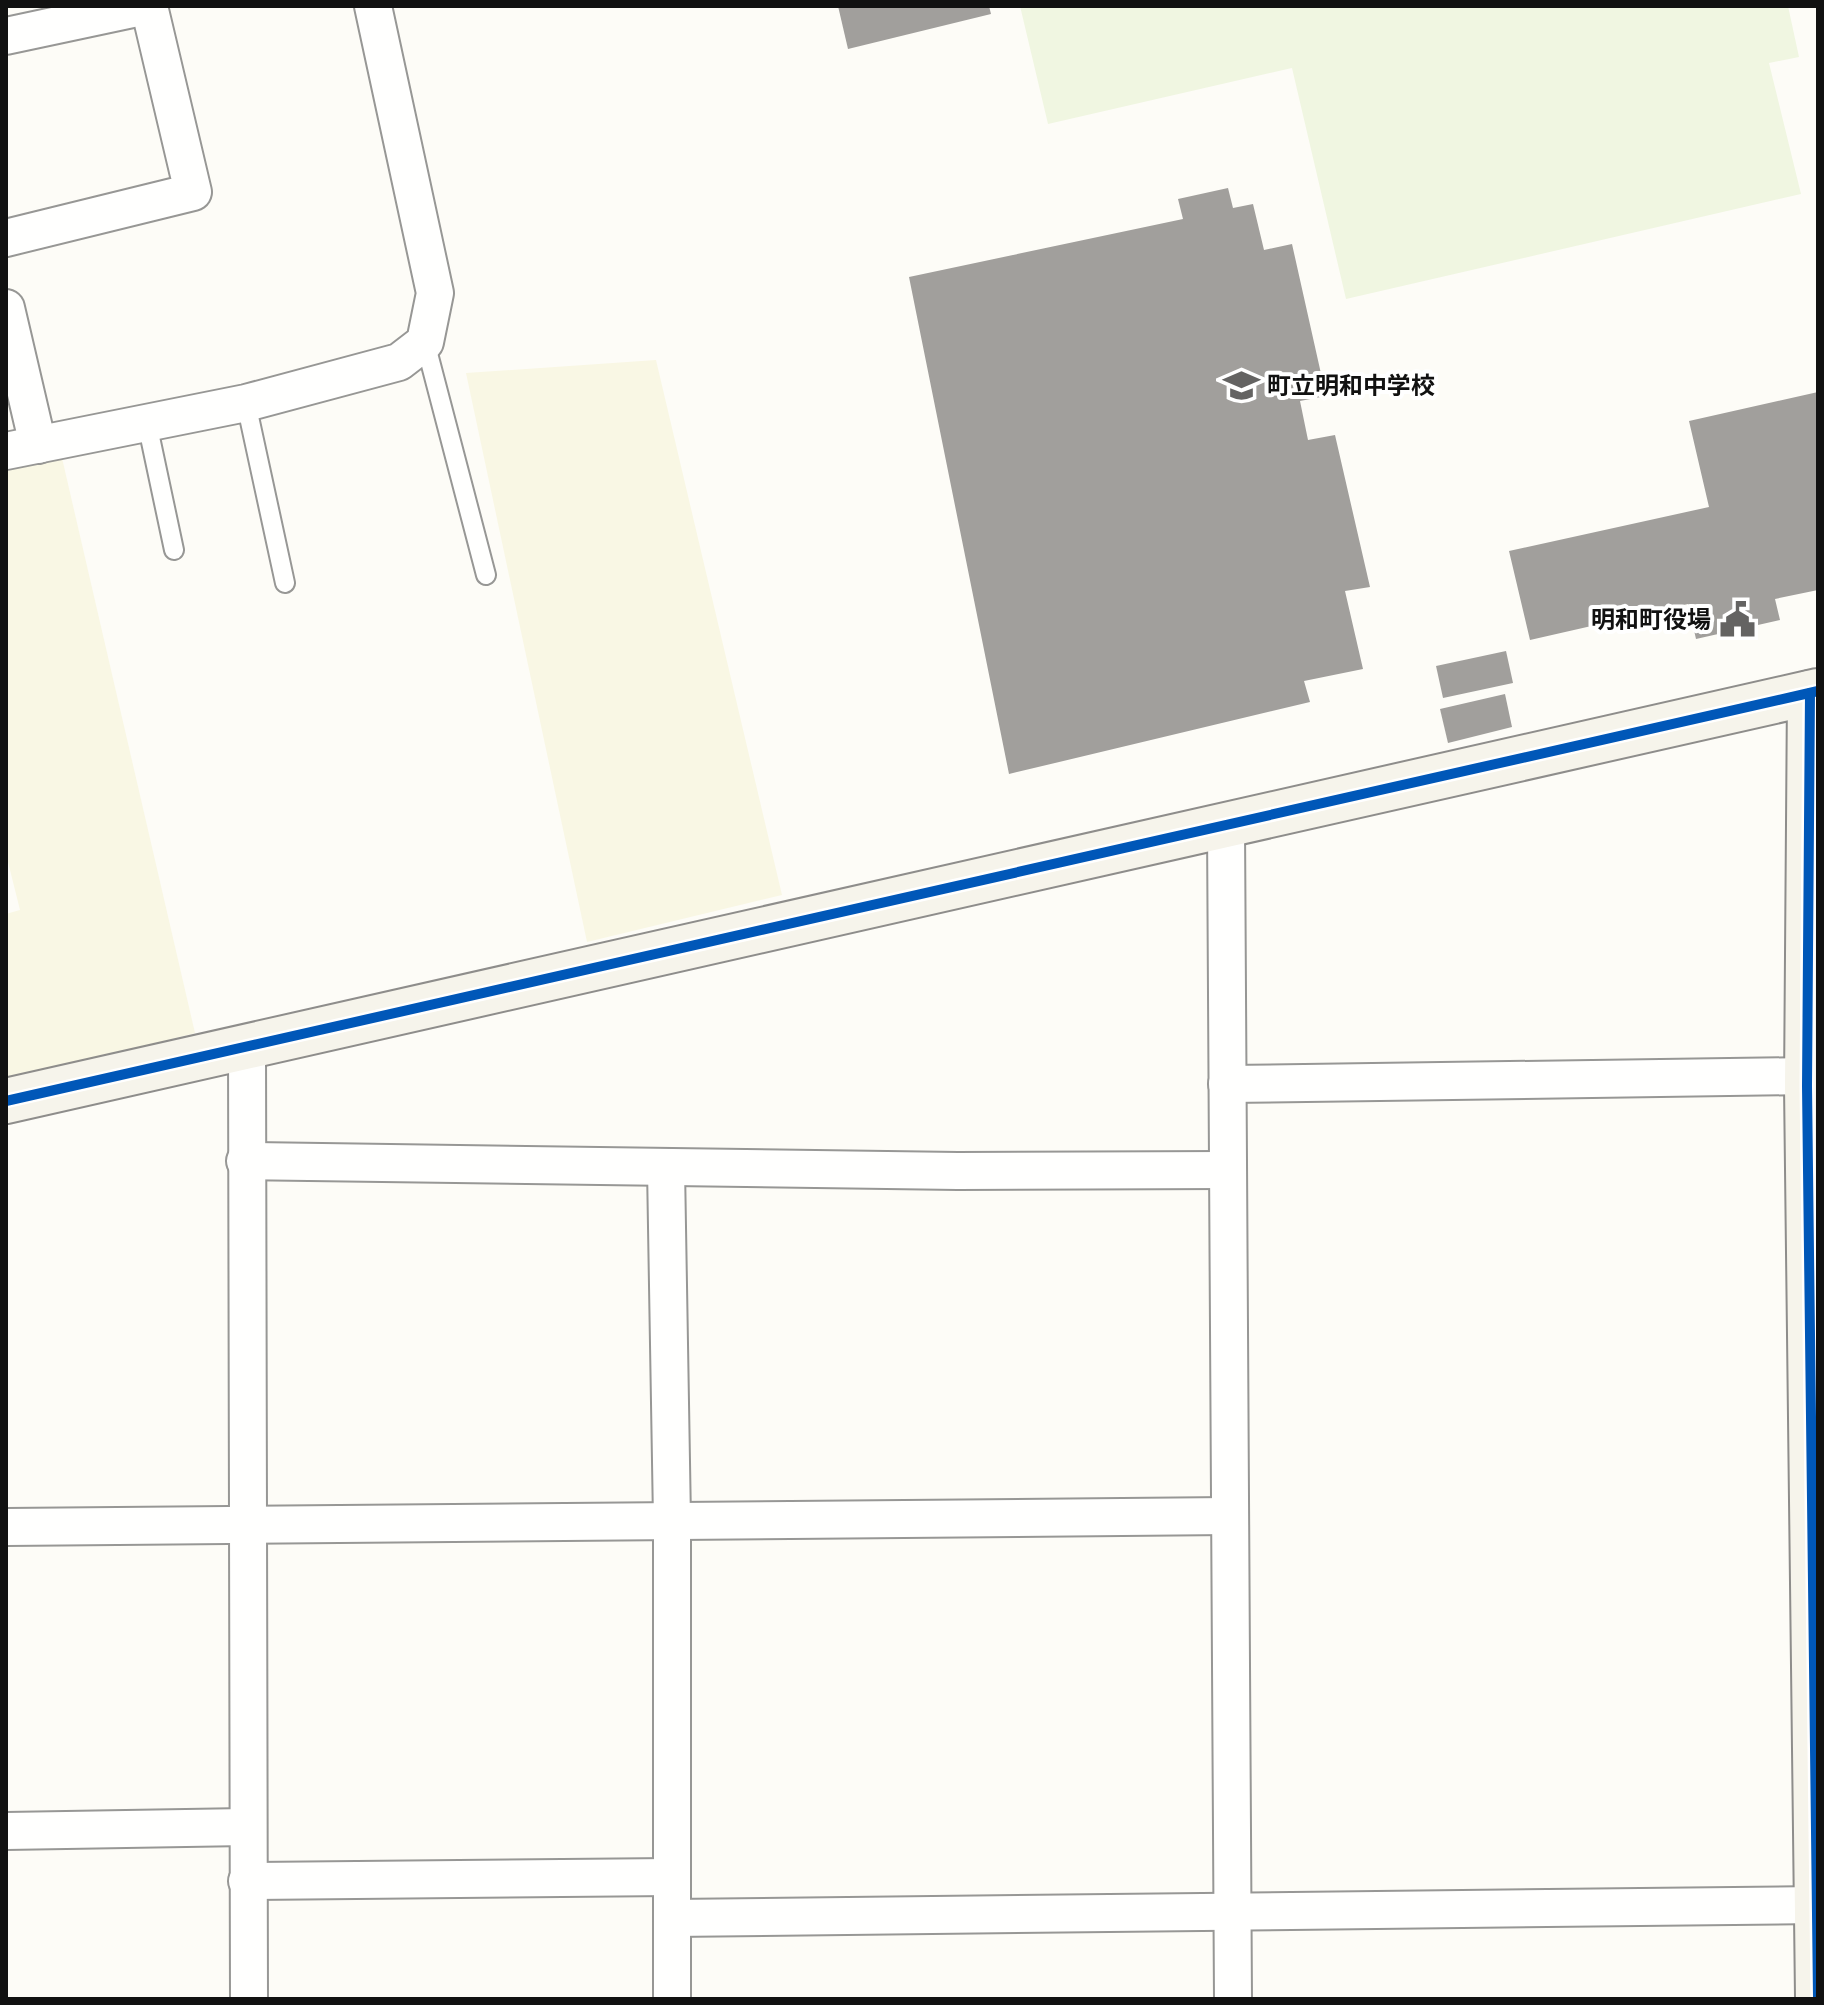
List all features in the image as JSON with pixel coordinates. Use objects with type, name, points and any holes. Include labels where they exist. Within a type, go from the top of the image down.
[{"type":"street","points":[[6,36],[65,14],[148,6],[193,192],[6,238]]},
{"type":"street","points":[[6,308],[22,448],[246,403],[399,362],[425,342],[435,293],[373,6]]},
{"type":"street","points":[[6,1101],[247,1044],[1814,692],[1811,1083],[1818,1997]]},
{"type":"street","points":[[1226,826],[1233,1999]]},
{"type":"street","points":[[247,1044],[246,1827],[249,1999]]},
{"type":"street","points":[[1227,1084],[1811,1083]]},
{"type":"street","points":[[245,1161],[666,1168],[1227,1170]]},
{"type":"street","points":[[666,1168],[672,1520],[672,1999]]},
{"type":"street","points":[[6,1527],[1229,1516]]},
{"type":"street","points":[[6,1831],[246,1827]]},
{"type":"street","points":[[247,1881],[671,1877]]},
{"type":"street","points":[[672,1918],[1231,1909],[1817,1905]]},
{"type":"lane","points":[[425,342],[486,575]]},
{"type":"lane","points":[[246,403],[285,583]]},
{"type":"lane","points":[[147,423],[174,550]]},
{"type":"shaded area","points":[[656,360],[782,895],[587,942],[466,373]]},
{"type":"shaded area","points":[[62,458],[195,1033],[6,1082],[6,914],[20,910],[6,854],[6,471]]},
{"type":"green space","points":[[1020,6],[1788,6],[1799,57],[1769,63],[1801,194],[1346,299],[1292,68],[1048,124]]},
{"type":"building","points":[[838,6],[989,6],[991,14],[848,49]]},
{"type":"building","points":[[1228,188],[1233,208],[1253,204],[1264,250],[1292,244],[1326,396],[1300,401],[1308,440],[1335,435],[1370,587],[1345,591],[1363,669],[1304,681],[1310,702],[1009,774],[909,277],[1183,219],[1178,199]]},
{"type":"building","points":[[1818,392],[1818,590],[1775,599],[1780,620],[1696,639],[1688,604],[1530,640],[1509,551],[1709,507],[1689,421]]},
{"type":"building","points":[[1506,651],[1513,683],[1443,698],[1436,666]]},
{"type":"building","points":[[1505,694],[1512,727],[1448,743],[1440,709]]},
{"type":"cycle path","points":[[6,1101],[1818,691]]},
{"type":"cycle path","points":[[1810,693],[1807,1086],[1818,1997]]},
{"type":"place","name":"町立明和中学校","points":[[1241,385]]},
{"type":"place","name":"明和町役場","points":[[1737,619]]}]
